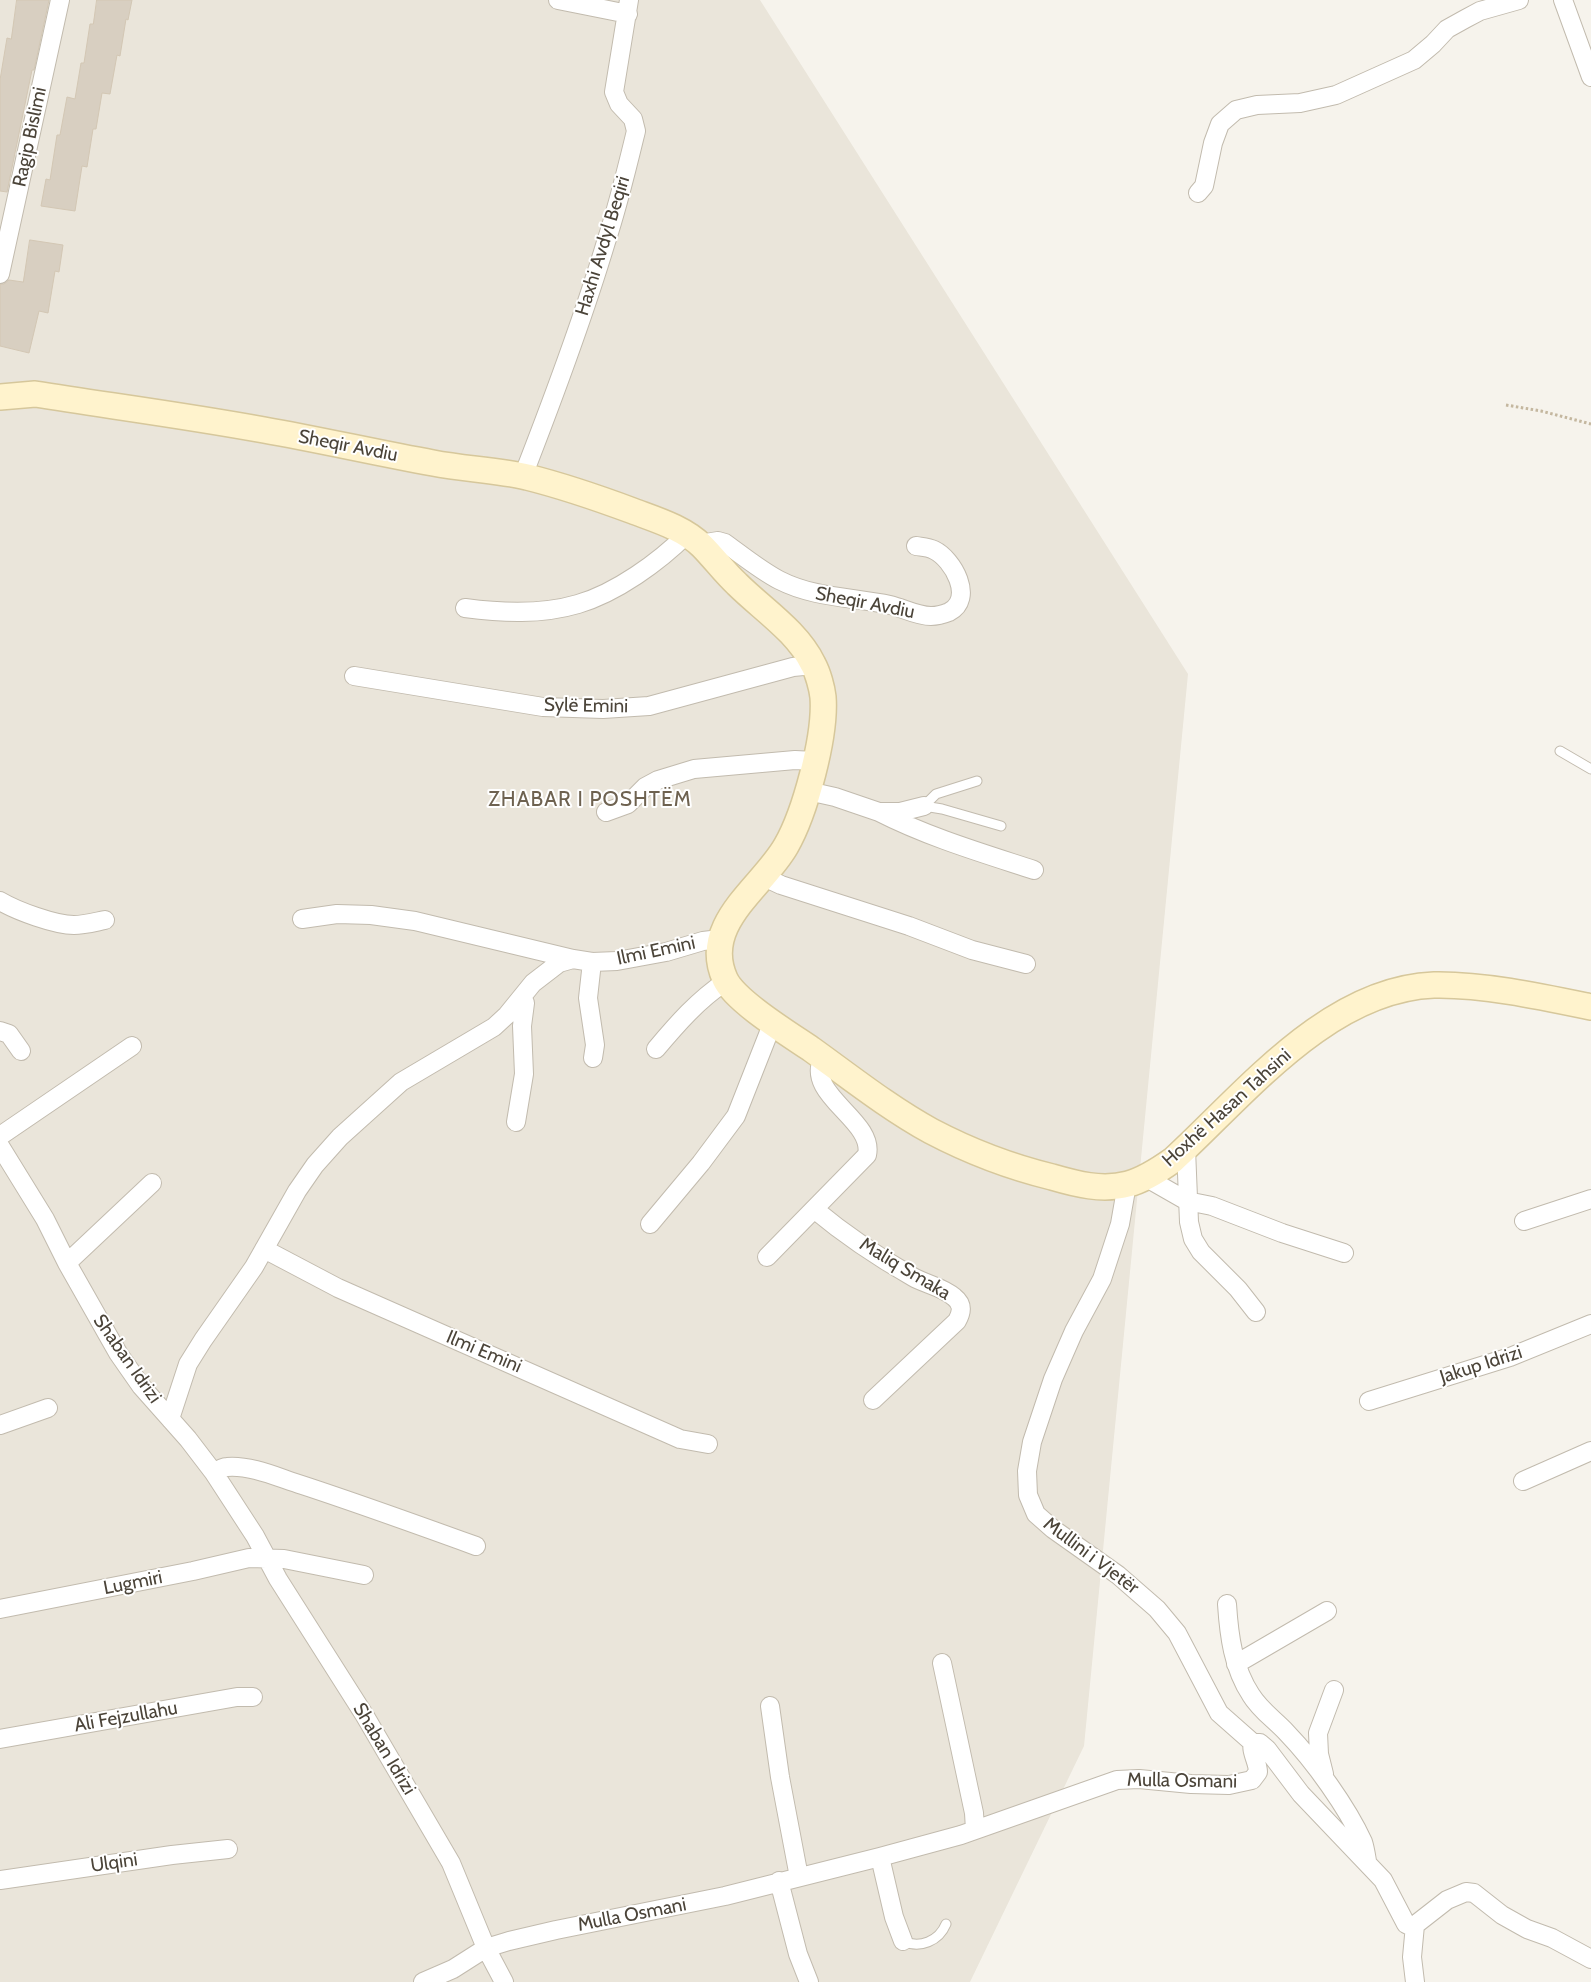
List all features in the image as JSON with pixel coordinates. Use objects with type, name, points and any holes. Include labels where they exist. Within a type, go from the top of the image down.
[{"type":"street","name":"Ragip Bislimi","points":[[0,274],[60,0]]},
{"type":"street","name":"Haxhi Avdyl Beqiri","points":[[523,476],[585,310],[607,240],[636,131],[633,119],[619,104],[614,92],[629,7],[558,0]]},
{"type":"street","points":[[1198,193],[1204,186],[1213,143],[1220,124],[1236,110],[1300,102],[1336,95],[1414,60],[1447,29],[1464,19],[1480,11],[1519,0]]},
{"type":"street","points":[[1563,0],[1591,77]]},
{"type":"street","name":"Sheqir Avdiu","points":[[0,397],[35,394],[263,430],[434,463],[523,476],[582,492],[661,521],[693,539],[738,585],[786,628],[814,665],[823,696],[821,729],[815,761],[800,816],[786,847],[764,877],[738,907],[724,927],[720,939]]},
{"type":"street","points":[[465,608],[496,612],[539,612],[579,604],[607,592],[693,539]]},
{"type":"street","name":"Sheqir Avdiu","points":[[693,539],[718,540],[779,581],[807,591],[889,605],[930,616],[949,612],[956,607],[960,598],[960,586],[956,573],[950,563],[935,550],[916,546]]},
{"type":"street","name":"Sylë Emini","points":[[354,676],[533,705],[602,709],[649,706],[793,667],[814,665]]},
{"type":"street","points":[[606,812],[628,804],[645,787],[658,780],[694,769],[795,760],[815,761]]},
{"type":"street","points":[[808,791],[836,797],[879,812],[894,820],[980,853],[1034,870]]},
{"type":"street","points":[[879,812],[900,812],[924,806]]},
{"type":"street","points":[[764,877],[781,886],[909,926],[972,950],[1026,964]]},
{"type":"street","points":[[0,901],[12,908],[38,917],[73,925],[105,920]]},
{"type":"street","points":[[302,919],[337,914],[371,914],[406,920],[573,960]]},
{"type":"street","points":[[656,1050],[686,1014],[710,992],[725,982],[719,951],[720,939]]},
{"type":"street","name":"Ilmi Emini","points":[[170,1419],[188,1364],[202,1340],[254,1267],[297,1191],[340,1137],[401,1082],[494,1027],[507,1016],[533,983],[558,963],[573,960],[592,962],[617,961],[720,939]]},
{"type":"street","name":"Ilmi Emini","points":[[592,962],[588,998],[595,1045],[593,1058]]},
{"type":"street","name":"Hoxhë Hasan Tahsini","points":[[725,982],[742,999],[773,1022],[894,1108],[931,1131],[966,1148],[1030,1172],[1083,1185],[1108,1187],[1136,1181],[1173,1160],[1260,1076],[1308,1037],[1347,1010],[1380,996],[1406,989],[1433,985],[1461,986],[1527,995],[1591,1007]]},
{"type":"street","points":[[516,1122],[524,1074],[522,1026],[525,1003],[522,998]]},
{"type":"street","points":[[650,1224],[701,1163],[736,1116],[773,1022]]},
{"type":"street","points":[[0,1031],[9,1034],[21,1051]]},
{"type":"street","points":[[0,1136],[132,1046]]},
{"type":"street","points":[[767,1257],[867,1155],[867,1140],[861,1130],[827,1090],[820,1075],[820,1065],[824,1058]]},
{"type":"street","name":"Shaban Idrizi","points":[[0,1146],[45,1220],[118,1353],[140,1386],[188,1439],[214,1473],[255,1536],[429,1824],[451,1864],[486,1948],[504,1982]]},
{"type":"street","points":[[1186,1149],[1187,1200],[1193,1239],[1201,1252],[1238,1289],[1256,1312]]},
{"type":"street","points":[[1136,1181],[1187,1200],[1212,1206],[1282,1234],[1344,1252]]},
{"type":"street","name":"Mullini i Vjetër","points":[[1136,1181],[1102,1279],[1074,1331],[1053,1379],[1035,1433],[1027,1471],[1028,1495],[1036,1514],[1118,1575],[1157,1609],[1177,1633],[1220,1713],[1253,1743],[1260,1743],[1267,1749],[1301,1794],[1383,1880],[1406,1924],[1410,1926],[1415,1925]]},
{"type":"street","points":[[67,1263],[152,1183]]},
{"type":"street","points":[[1524,1221],[1591,1200]]},
{"type":"street","name":"Maliq Smaka","points":[[814,1208],[863,1245],[904,1271],[955,1297],[961,1306],[961,1313],[957,1321],[873,1400]]},
{"type":"street","name":"Ilmi Emini","points":[[264,1249],[345,1291],[680,1439],[708,1444]]},
{"type":"street","name":"Jakup Idrizi","points":[[1369,1401],[1510,1357],[1591,1324]]},
{"type":"street","points":[[0,1425],[48,1408]]},
{"type":"street","points":[[1523,1481],[1591,1451]]},
{"type":"street","points":[[214,1473],[220,1468],[228,1467],[267,1474],[373,1508],[476,1546]]},
{"type":"street","name":"Lugmiri","points":[[0,1609],[249,1558],[267,1558]]},
{"type":"street","points":[[267,1558],[284,1559],[364,1574]]},
{"type":"street","name":"Mullini i Vjetër","points":[[1227,1604],[1230,1637],[1236,1664],[1250,1695],[1261,1709],[1287,1733],[1326,1782],[1364,1844],[1368,1864]]},
{"type":"street","points":[[1236,1664],[1327,1611]]},
{"type":"street","points":[[948,1668],[963,1723],[982,1809],[982,1828]]},
{"type":"street","name":"Mullini i Vjetër","points":[[1326,1782],[1319,1754],[1318,1733],[1334,1690]]},
{"type":"street","name":"Ali Fejzullahu","points":[[0,1739],[237,1697],[253,1697]]},
{"type":"street","points":[[770,1706],[780,1777],[799,1876]]},
{"type":"street","name":"Mulla Osmani","points":[[423,1982],[453,1969],[486,1948],[556,1930],[725,1896],[880,1857],[982,1828],[1117,1780],[1139,1779],[1213,1785],[1252,1780],[1258,1772],[1258,1761],[1253,1754],[1253,1743]]},
{"type":"street","name":"Ulqini","points":[[0,1880],[172,1855],[228,1849]]},
{"type":"street","points":[[880,1857],[894,1917],[903,1941]]},
{"type":"street","points":[[779,1881],[798,1954],[809,1982]]},
{"type":"street","points":[[1415,1982],[1412,1957],[1415,1925],[1447,1900],[1466,1892],[1474,1893],[1502,1915],[1527,1929],[1552,1938],[1591,1959]]},
{"type":"lane","points":[[1560,752],[1591,769]]},
{"type":"lane","points":[[924,806],[936,794],[977,781]]},
{"type":"lane","points":[[924,806],[942,809],[1001,826]]},
{"type":"lane","points":[[903,1941],[912,1946],[920,1945],[942,1934],[946,1924]]},
{"type":"path","points":[[1506,405],[1541,411],[1591,424]]},
{"type":"shaded area","points":[[0,0],[760,0],[1188,674],[1084,1746],[970,1982],[0,1982]]},
{"type":"building","points":[[17,0],[49,0],[34,70],[32,70],[7,192],[0,191],[0,80],[7,38],[11,39]]},
{"type":"building","points":[[97,0],[132,0],[128,20],[126,19],[120,56],[117,55],[110,94],[102,93],[96,129],[93,129],[87,167],[82,166],[75,211],[41,206],[46,179],[50,180],[57,135],[60,135],[67,97],[75,99],[81,63],[84,63],[90,24],[93,24]]},
{"type":"building","points":[[30,240],[63,245],[59,272],[55,271],[48,313],[39,311],[29,353],[0,346],[0,284],[4,284],[9,280],[23,282]]},
{"type":"district","name":"ZHABAR I POSHTËM","points":[[590,800]]}]
